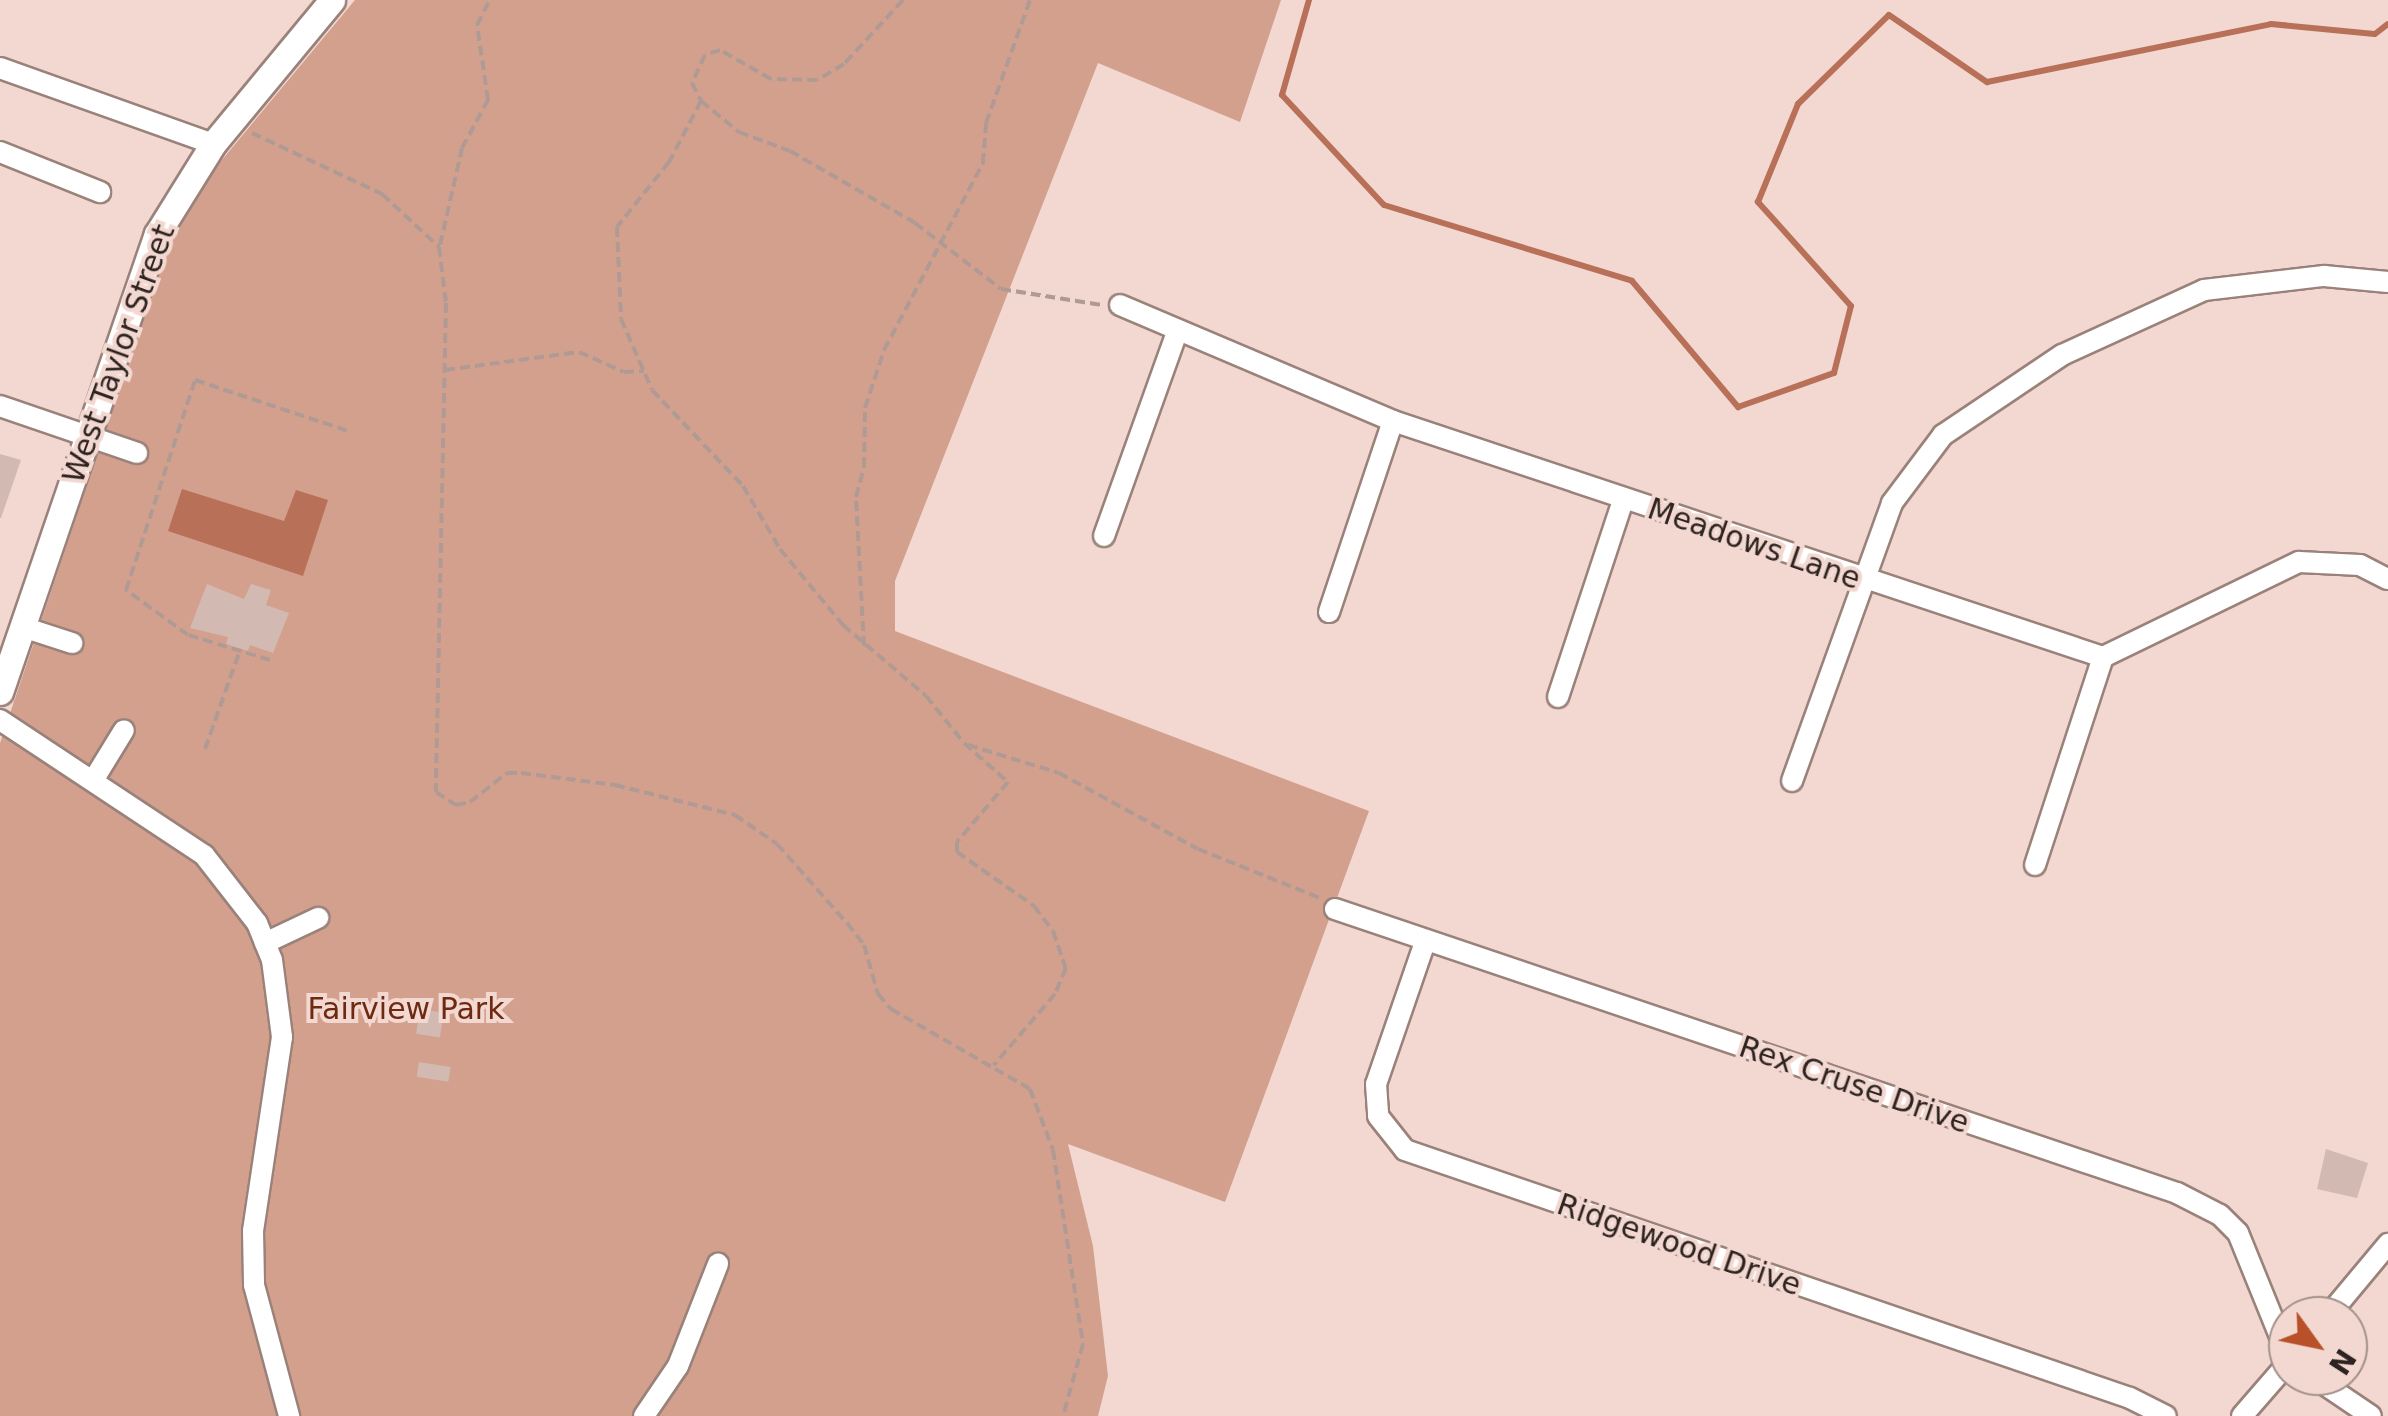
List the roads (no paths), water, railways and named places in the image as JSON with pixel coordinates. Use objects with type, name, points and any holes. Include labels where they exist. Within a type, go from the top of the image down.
[{"type":"main road","name":"West Taylor Street","points":[[2,683],[152,248],[213,144],[332,0]]},
{"type":"street","points":[[0,68],[213,144]]},
{"type":"street","points":[[2,157],[100,192]]},
{"type":"street","points":[[1792,781],[1892,503],[1943,436],[2062,355],[2204,290],[2324,276],[2388,282]]},
{"type":"street","name":"Meadows Lane","points":[[1120,306],[1393,422],[1861,581],[2103,657]]},
{"type":"street","points":[[1104,536],[1177,332]]},
{"type":"street","points":[[0,406],[137,453]]},
{"type":"street","points":[[1329,612],[1393,422]]},
{"type":"street","points":[[1558,697],[1623,500]]},
{"type":"street","points":[[2035,864],[2103,657],[2299,562],[2360,565],[2388,579]]},
{"type":"street","points":[[23,628],[72,643]]},
{"type":"street","points":[[0,720],[94,779],[204,856],[265,942],[282,996],[282,1037],[253,1231],[254,1285],[289,1416]]},
{"type":"street","points":[[94,779],[124,730]]},
{"type":"street","name":"Rex Cruse Drive","points":[[1335,910],[2176,1193],[2220,1214],[2238,1232],[2268,1309]]},
{"type":"street","points":[[265,942],[318,918]]},
{"type":"street","name":"Ridgewood Drive","points":[[1425,942],[1376,1084],[1378,1116],[1405,1150],[2130,1398],[2166,1416]]},
{"type":"street","points":[[2345,1296],[2388,1244]]},
{"type":"street","points":[[644,1416],[678,1366],[718,1264]]},
{"type":"street","points":[[2242,1416],[2268,1384]]},
{"type":"street","points":[[2342,1396],[2371,1416]]},
{"type":"waterway","points":[[1309,0],[1282,95],[1384,205],[1632,281],[1738,407],[1834,373],[1851,306],[1758,202],[1798,104],[1889,15],[1987,82],[2271,24],[2375,34],[2388,24]]},
{"type":"park label","name":"Fairview Park","points":[[406,1009]]}]
